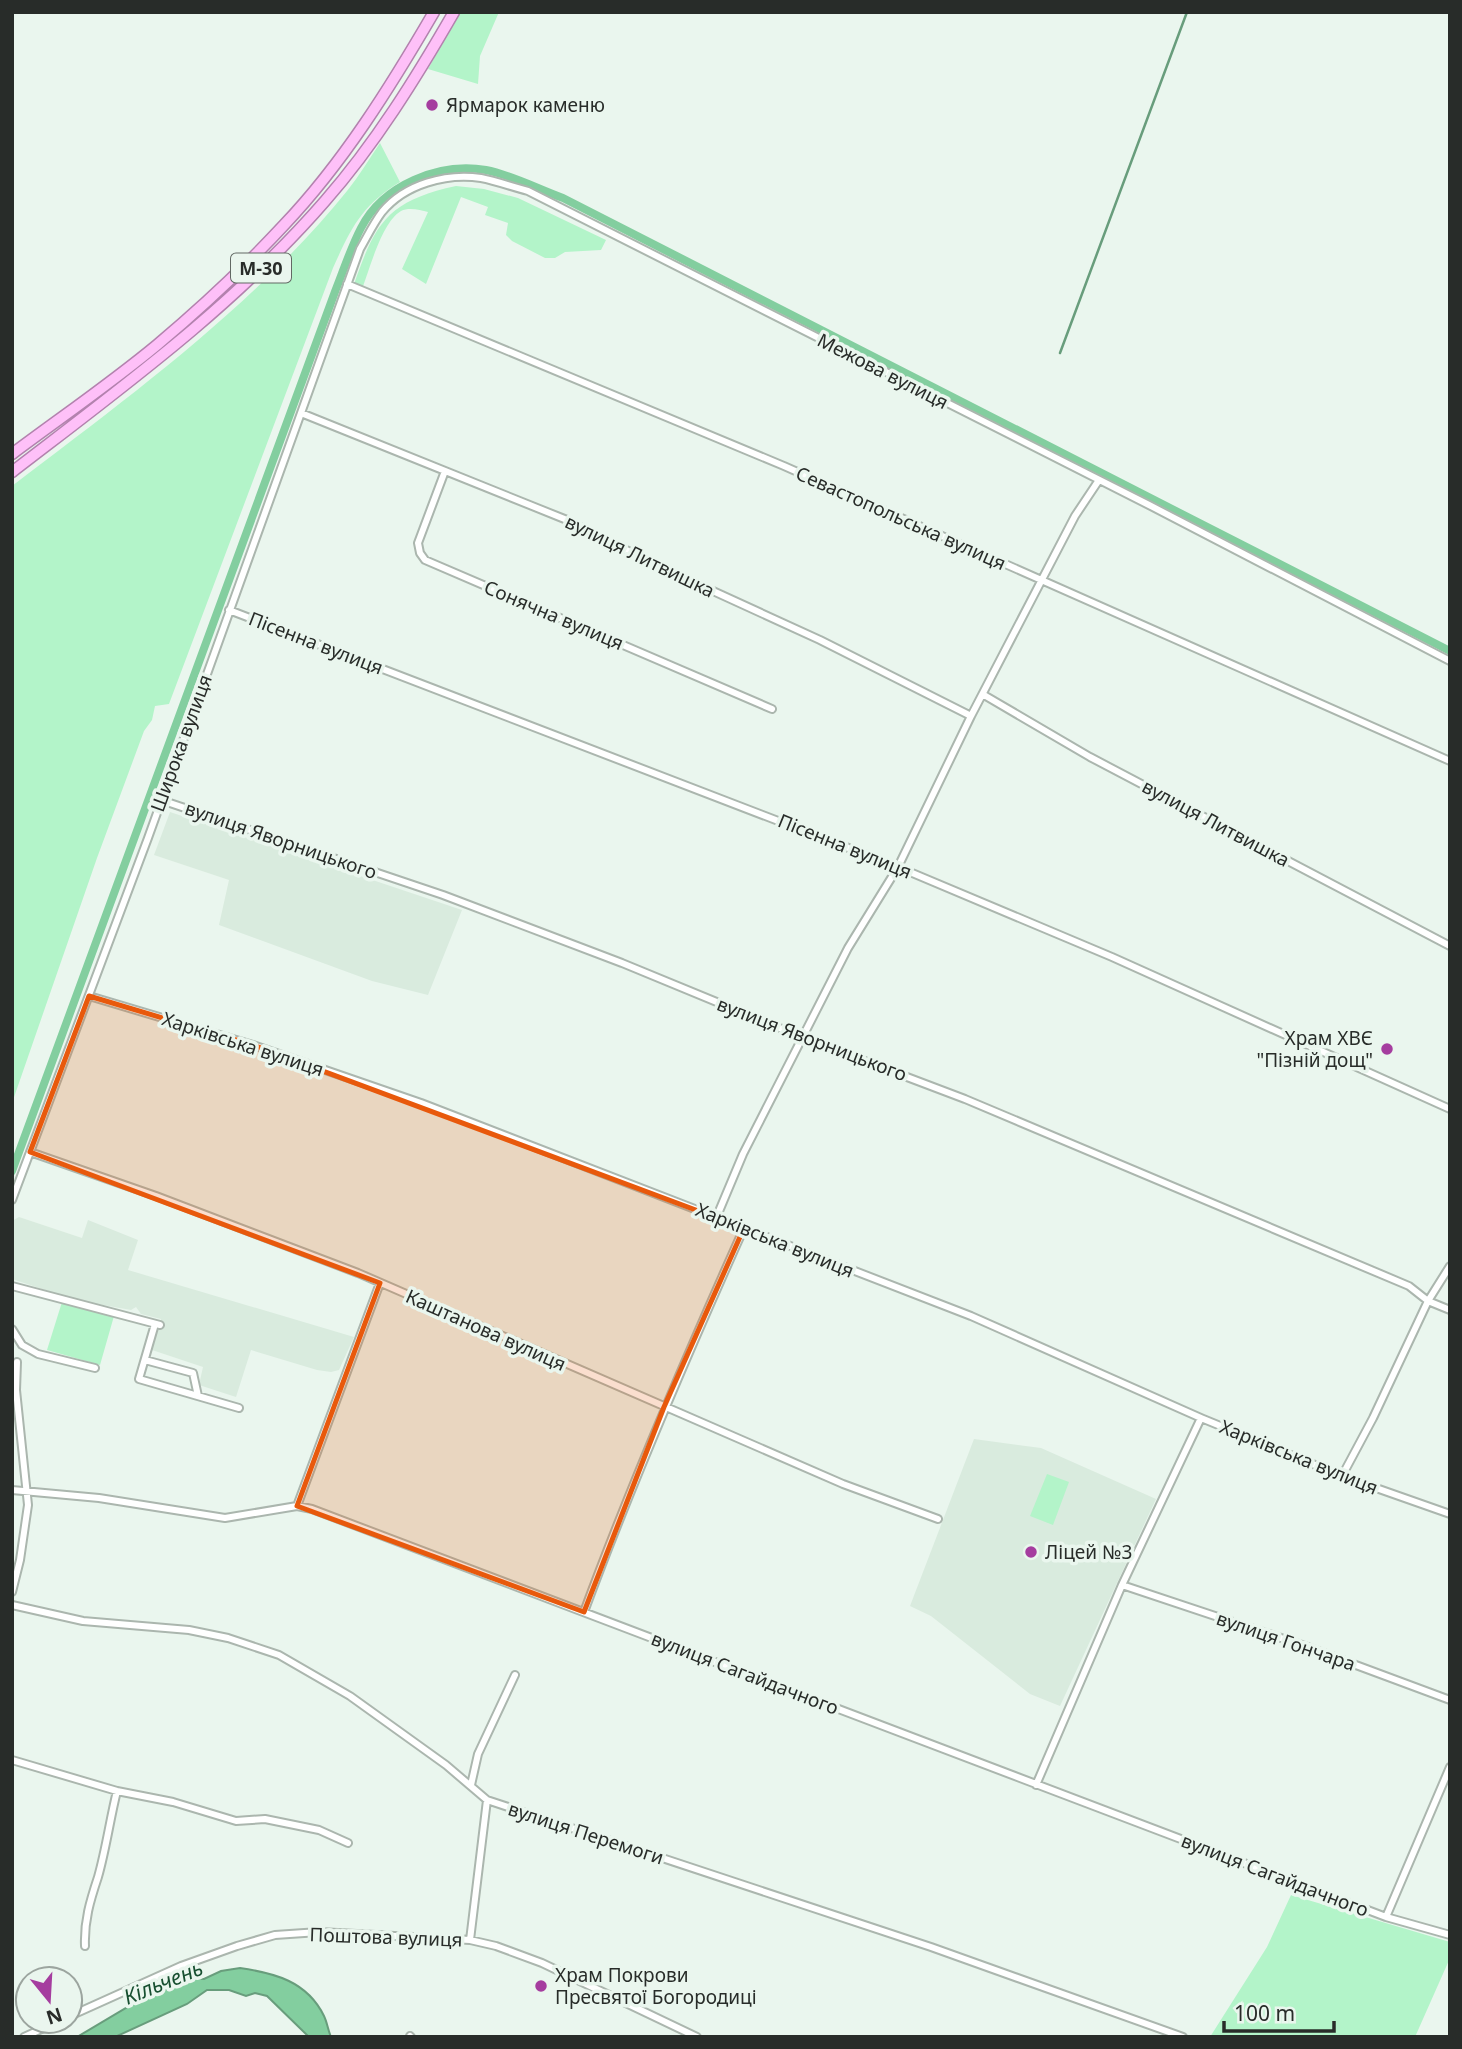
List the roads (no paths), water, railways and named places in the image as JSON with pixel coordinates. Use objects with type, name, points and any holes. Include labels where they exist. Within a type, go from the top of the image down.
[{"type":"highway","name":"М-30","points":[[12,454],[154,347],[201,307],[286,223],[354,137],[413,49],[434,12]]},
{"type":"highway","name":"М-30","points":[[12,472],[182,340],[238,291],[288,241],[326,201],[392,113],[454,12]]},
{"type":"street","name":"Межова вулиця","points":[[347,284],[373,225],[396,199],[414,188],[448,177],[484,179],[528,191],[1450,661]]},
{"type":"street","name":"Широка вулиця","points":[[12,1200],[161,800],[347,284]]},
{"type":"street","name":"Севастопольська вулиця","points":[[347,284],[784,466],[1450,761]]},
{"type":"street","name":"вулиця Литвишка","points":[[301,413],[567,520],[654,564],[820,640],[971,716]]},
{"type":"street","name":"Сонячна вулиця","points":[[445,471],[418,543],[420,554],[425,560],[772,709]]},
{"type":"street","points":[[717,1216],[743,1154],[848,948],[898,867],[971,716],[1075,516],[1099,480]]},
{"type":"street","name":"Пісенна вулиця","points":[[229,610],[898,867],[1223,1006],[1450,1109]]},
{"type":"street","name":"вулиця Литвишка","points":[[984,695],[1090,757],[1450,946]]},
{"type":"street","name":"вулиця Яворницького","points":[[161,800],[443,895],[622,963],[1130,1167],[1409,1286],[1428,1301],[1450,1310]]},
{"type":"street","name":"Харківська вулиця","points":[[89,996],[253,1045],[421,1103],[971,1316],[1201,1418],[1342,1476],[1450,1514]]},
{"type":"street","name":"Каштанова вулиця","points":[[30,1152],[358,1272],[843,1484],[938,1519]]},
{"type":"street","points":[[584,1612],[664,1407],[744,1228]]},
{"type":"street","points":[[1342,1476],[1373,1418],[1428,1301],[1450,1266]]},
{"type":"street","points":[[297,1506],[380,1283]]},
{"type":"street","points":[[12,1286],[157,1325],[139,1379],[239,1408]]},
{"type":"street","points":[[12,1329],[23,1345],[37,1354],[94,1368]]},
{"type":"street","points":[[145,1360],[194,1373],[198,1396]]},
{"type":"street","points":[[12,1592],[28,1505],[16,1390],[18,1362]]},
{"type":"street","points":[[1037,1785],[1122,1585],[1201,1418]]},
{"type":"street","points":[[12,1490],[26,1492]]},
{"type":"street","name":"вулиця Сагайдачного","points":[[26,1492],[99,1498],[225,1518],[297,1506],[337,1518],[1386,1917],[1450,1935]]},
{"type":"street","name":"вулиця Гончара","points":[[1122,1585],[1302,1645],[1450,1700]]},
{"type":"street","name":"вулиця Перемоги","points":[[12,1605],[83,1621],[189,1630],[228,1638],[279,1655],[350,1696],[471,1785],[487,1800],[931,1947],[1183,2037]]},
{"type":"street","points":[[471,1785],[478,1754],[515,1675]]},
{"type":"street","points":[[12,1760],[117,1791],[173,1802],[236,1821],[265,1819],[319,1830],[348,1843]]},
{"type":"street","points":[[1386,1917],[1450,1767]]},
{"type":"street","points":[[85,1946],[85,1926],[91,1893],[117,1791]]},
{"type":"street","points":[[470,1940],[487,1800]]},
{"type":"street","name":"Поштова вулиця","points":[[84,2010],[181,1966],[275,1935],[319,1932],[470,1940],[496,1945],[697,2037]]},
{"type":"waterway","points":[[1060,353],[1187,12]]},
{"type":"waterway","points":[[12,1171],[354,243],[371,213],[383,200],[414,180],[432,173],[468,168],[486,170],[563,198],[1450,651]]},
{"type":"place","name":"Ярмарок каменю","points":[[432,105]]},
{"type":"place","name":"Храм ХВЄ \"Пізній дощ\"","points":[[1387,1049]]},
{"type":"place","name":"Ліцей №3","points":[[1031,1552]]},
{"type":"place","name":"Храм Покрови Пресвятої Богородиці","points":[[541,1986]]},
{"type":"water label","name":"Кільчень","points":[[163,1982]]}]
